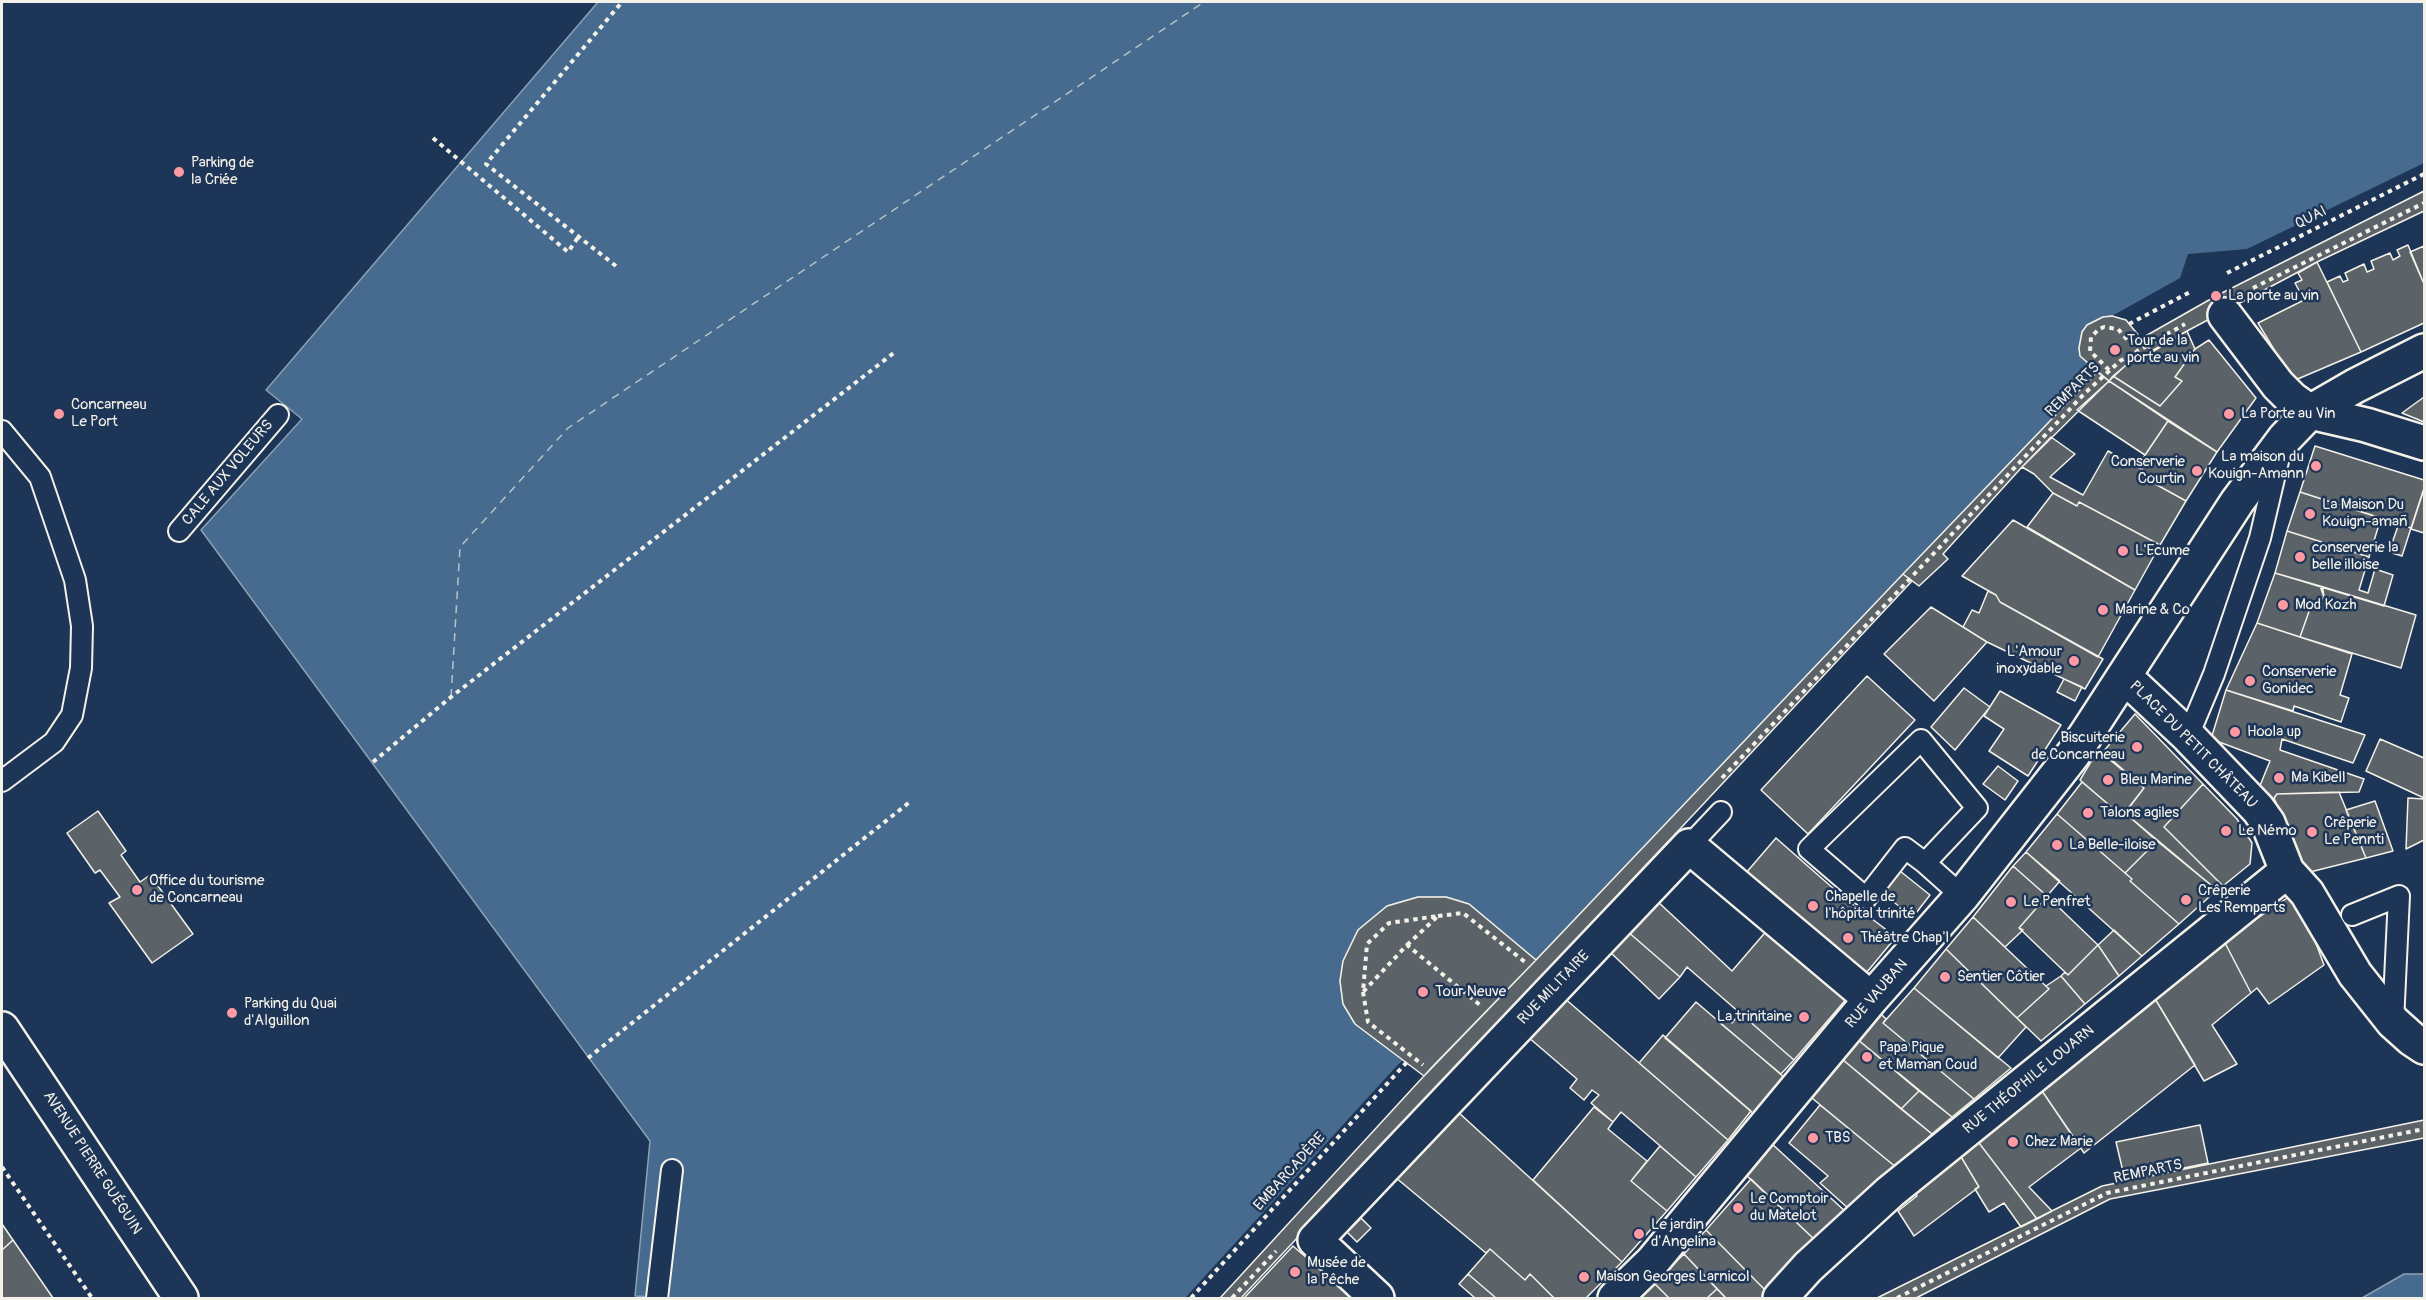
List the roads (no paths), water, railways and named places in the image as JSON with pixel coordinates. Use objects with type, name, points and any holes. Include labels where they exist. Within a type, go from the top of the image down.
[{"type":"street","points":[[2221,308],[2278,385],[2310,412],[2366,424],[2424,444]]},
{"type":"street","name":"RUE VAUBAN","points":[[1615,1299],[1653,1261],[1872,999],[1962,896],[2074,753],[2237,502],[2284,439],[2310,412],[2424,351]]},
{"type":"street","name":"PLACE DU PETIT CHÂTEAU","points":[[2125,677],[2188,736],[2258,809],[2268,824],[2287,871],[2307,893],[2355,974],[2392,1022],[2424,1047]]},
{"type":"street","points":[[1689,846],[1872,999]]},
{"type":"street","name":"RUE MILITAIRE","points":[[1377,1299],[1315,1240],[1689,846]]},
{"type":"street","name":"RUE THÉOPHILE LOUARN","points":[[1780,1299],[1808,1267],[1890,1192],[2287,871]]},
{"type":"street","name":"AVENUE PIERRE GUÉGUIN","points":[[2,1029],[181,1299]]},
{"type":"lane","name":"CALE AUX VOLEURS","points":[[179,531],[278,415]]},
{"type":"lane","points":[[2,431],[40,477],[75,580],[82,626],[81,668],[72,715],[54,742],[2,781]]},
{"type":"lane","points":[[2188,736],[2214,674],[2260,538],[2284,439]]},
{"type":"lane","points":[[1925,863],[1977,808],[1921,740],[1809,849],[1866,898],[1905,848],[1962,896]]},
{"type":"lane","points":[[1689,846],[1720,812]]},
{"type":"lane","points":[[2352,915],[2399,896],[2392,1022]]},
{"type":"lane","points":[[657,1299],[672,1170]]},
{"type":"water","points":[[598,2],[2424,2],[2424,191],[2216,296],[2142,338],[2126,320],[2112,316],[2103,317],[2087,325],[2082,332],[2080,356],[2097,372],[1536,960],[1469,904],[1446,897],[1418,897],[1387,906],[1358,930],[1343,961],[1340,981],[1343,1004],[1403,1059],[1220,1298],[676,1298],[635,1296],[650,1141],[201,530],[302,419],[266,390]]},
{"type":"water","points":[[2404,1274],[2424,1274],[2424,1298],[2362,1298]]},
{"type":"place","name":"Parking de la Criée","points":[[179,172]]},
{"type":"place","name":"La porte au vin","points":[[2216,296]]},
{"type":"place","name":"Tour de la porte au vin","points":[[2115,350]]},
{"type":"place","name":"Concarneau Le Port","points":[[59,414]]},
{"type":"place","name":"La Porte au Vin","points":[[2229,414]]},
{"type":"place","name":"La maison du Kouign-Amann","points":[[2316,466]]},
{"type":"place","name":"Conserverie Courtin","points":[[2197,471]]},
{"type":"place","name":"La Maison Du Kouign-amañ","points":[[2310,514]]},
{"type":"place","name":"L'Ecume","points":[[2123,551]]},
{"type":"place","name":"conserverie la belle illoise","points":[[2300,557]]},
{"type":"place","name":"Mod Kozh","points":[[2283,605]]},
{"type":"place","name":"Marine & Co","points":[[2103,610]]},
{"type":"place","name":"L'Amour inoxydable","points":[[2074,661]]},
{"type":"place","name":"Conserverie Gonidec","points":[[2250,681]]},
{"type":"place","name":"Hoola up","points":[[2235,732]]},
{"type":"place","name":"Biscuiterie de Concarneau","points":[[2137,747]]},
{"type":"place","name":"Ma Kibell","points":[[2279,778]]},
{"type":"place","name":"Bleu Marine","points":[[2108,780]]},
{"type":"place","name":"Talons agiles","points":[[2088,813]]},
{"type":"place","name":"Le Némo","points":[[2226,831]]},
{"type":"place","name":"Crêperie Le Pennti","points":[[2312,832]]},
{"type":"place","name":"La Belle-iloise","points":[[2057,845]]},
{"type":"place","name":"Office du tourisme de Concarneau","points":[[137,890]]},
{"type":"place","name":"Crêperie Les Remparts","points":[[2186,900]]},
{"type":"place","name":"Le Penfret","points":[[2011,902]]},
{"type":"place","name":"Chapelle de l'hôpital trinité","points":[[1813,906]]},
{"type":"place","name":"Théâtre Chap'l","points":[[1848,938]]},
{"type":"place","name":"Sentier Côtier","points":[[1945,977]]},
{"type":"place","name":"Tour Neuve","points":[[1423,992]]},
{"type":"place","name":"Parking du Quai d'AIguillon","points":[[232,1013]]},
{"type":"place","name":"La trinitaine","points":[[1804,1017]]},
{"type":"place","name":"Papa Pique et Maman Coud","points":[[1867,1057]]},
{"type":"place","name":"TBS","points":[[1813,1138]]},
{"type":"place","name":"Chez Marie","points":[[2013,1142]]},
{"type":"place","name":"Le Comptoir du Matelot","points":[[1738,1208]]},
{"type":"place","name":"Le jardin d'Angelina","points":[[1639,1234]]},
{"type":"place","name":"Musée de la Pêche","points":[[1295,1272]]},
{"type":"place","name":"Maison Georges Larnicol","points":[[1584,1277]]}]
